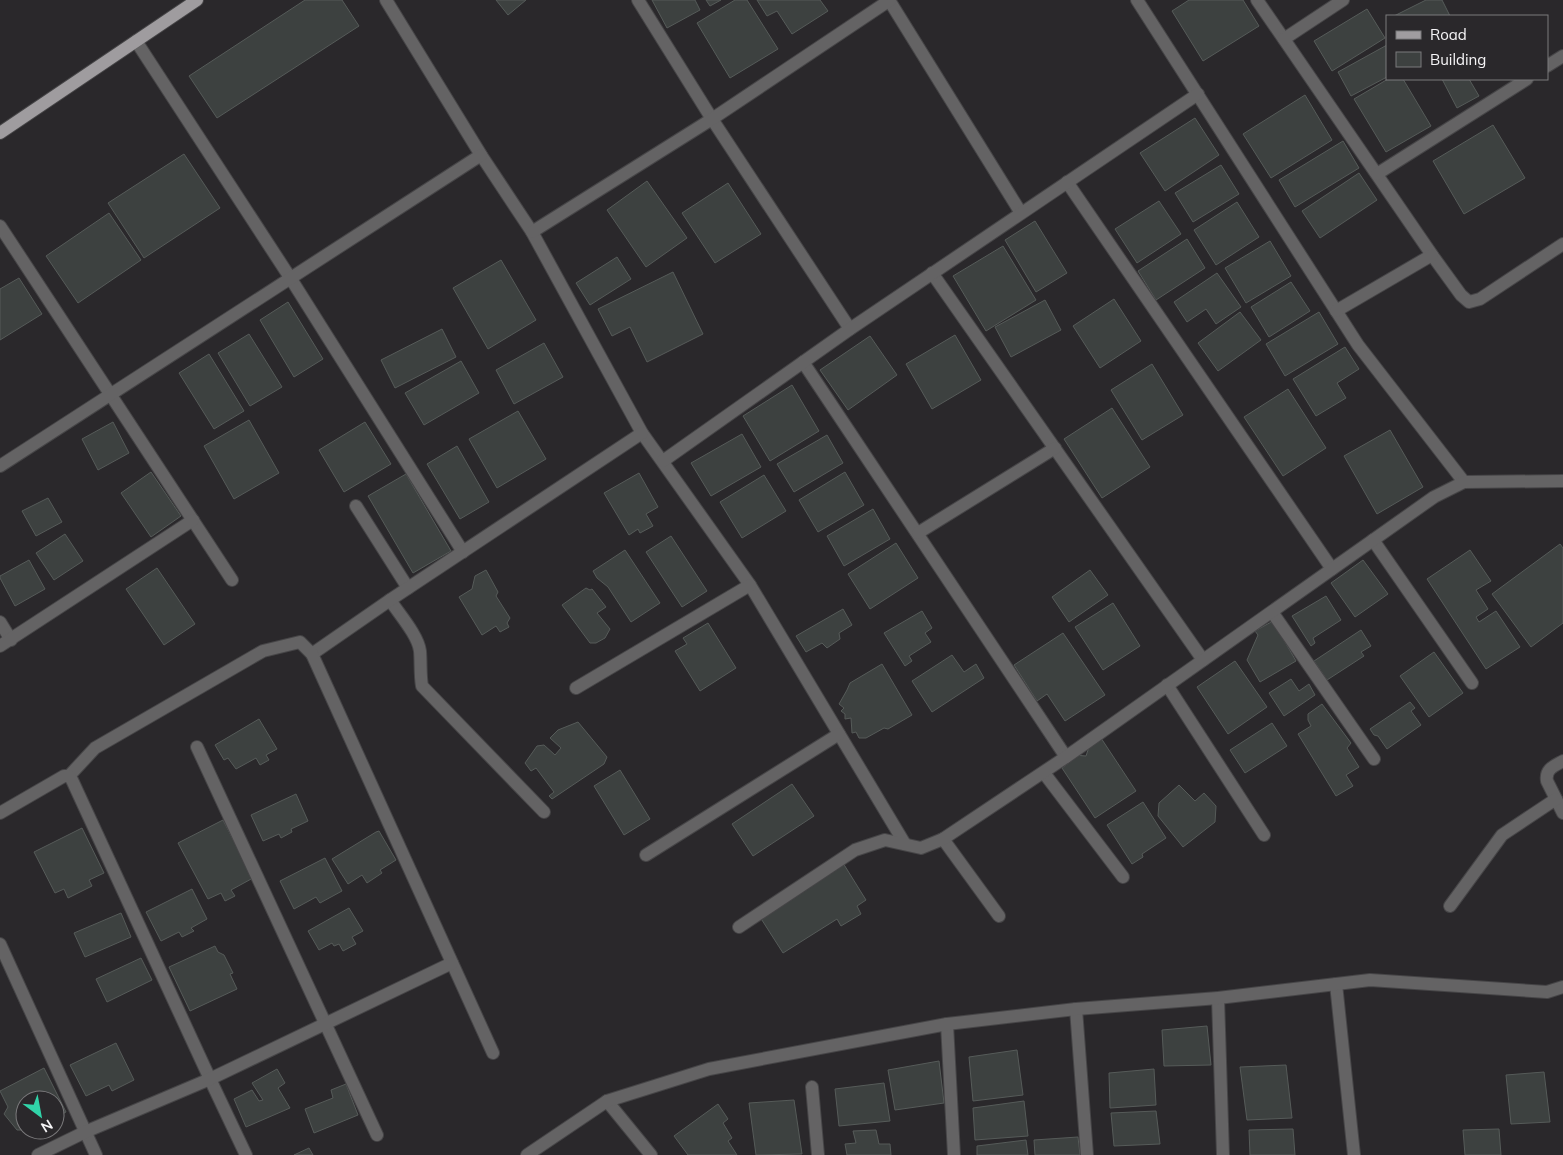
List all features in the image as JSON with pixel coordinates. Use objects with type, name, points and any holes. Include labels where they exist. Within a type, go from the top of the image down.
[{"type":"main road","points":[[0,133],[197,0]]},
{"type":"street","points":[[386,0],[481,155],[532,232],[642,434],[750,585],[905,844]]},
{"type":"street","points":[[638,0],[712,119],[850,329]]},
{"type":"street","points":[[532,232],[712,119],[889,0],[1021,212]]},
{"type":"street","points":[[1137,0],[1358,345],[1464,482]]},
{"type":"street","points":[[1257,0],[1432,255],[1461,295],[1469,302],[1480,300],[1563,244]]},
{"type":"street","points":[[1284,39],[1344,0]]},
{"type":"street","points":[[136,41],[291,279],[463,552]]},
{"type":"street","points":[[1548,65],[1563,56]]},
{"type":"street","points":[[1377,174],[1524,80]]},
{"type":"street","points":[[663,461],[850,329],[1198,94]]},
{"type":"street","points":[[0,466],[481,155]]},
{"type":"street","points":[[1067,182],[1332,569]]},
{"type":"street","points":[[0,226],[232,580]]},
{"type":"street","points":[[1336,311],[1432,255]]},
{"type":"street","points":[[932,273],[1204,660]]},
{"type":"street","points":[[803,362],[1066,757]]},
{"type":"street","points":[[312,654],[408,588],[642,434]]},
{"type":"street","points":[[918,533],[1055,448]]},
{"type":"street","points":[[739,927],[855,850],[885,840],[921,848],[943,839],[1044,773],[1434,497],[1464,482],[1563,481]]},
{"type":"street","points":[[356,506],[408,588]]},
{"type":"street","points":[[0,622],[6,643],[193,520]]},
{"type":"street","points":[[1373,540],[1472,683]]},
{"type":"street","points":[[576,688],[750,585]]},
{"type":"street","points":[[390,600],[417,640],[420,650],[422,686],[544,812]]},
{"type":"street","points":[[1272,612],[1374,759]]},
{"type":"street","points":[[0,813],[64,776],[69,776],[95,748],[263,651],[300,642],[312,654],[493,1053]]},
{"type":"street","points":[[1168,686],[1264,835]]},
{"type":"street","points":[[646,854],[839,734]]},
{"type":"street","points":[[198,748],[377,1135]]},
{"type":"street","points":[[1563,761],[1550,768],[1546,776],[1563,813]]},
{"type":"street","points":[[1044,773],[1123,877]]},
{"type":"street","points":[[69,776],[246,1155]]},
{"type":"street","points":[[1450,906],[1502,835],[1556,799]]},
{"type":"street","points":[[943,839],[999,916]]},
{"type":"street","points":[[0,944],[96,1155]]},
{"type":"street","points":[[38,1155],[85,1132],[210,1079],[452,962]]},
{"type":"street","points":[[527,1155],[607,1101],[709,1069],[947,1024],[1076,1009],[1218,998],[1370,980],[1547,992],[1563,987]]},
{"type":"street","points":[[1336,984],[1354,1155]]},
{"type":"street","points":[[1218,998],[1224,1155]]},
{"type":"street","points":[[1076,1009],[1086,1155]]},
{"type":"street","points":[[947,1024],[954,1155]]},
{"type":"street","points":[[812,1087],[818,1155]]},
{"type":"street","points":[[607,1101],[652,1155]]},
{"type":"building","points":[[305,0],[342,0],[359,26],[217,118],[189,76]]},
{"type":"building","points":[[496,0],[526,0],[508,15]]},
{"type":"building","points":[[652,0],[695,0],[700,10],[667,28]]},
{"type":"building","points":[[706,0],[721,0],[710,6]]},
{"type":"building","points":[[735,0],[747,0],[778,49],[730,78],[697,23]]},
{"type":"building","points":[[757,0],[820,0],[828,11],[792,34],[777,11],[767,16]]},
{"type":"building","points":[[1189,0],[1243,0],[1259,26],[1203,61],[1172,11]]},
{"type":"building","points":[[1426,0],[1442,0],[1450,15],[1396,15]]},
{"type":"building","points":[[1367,9],[1385,38],[1332,71],[1314,41]]},
{"type":"building","points":[[1386,46],[1386,78],[1351,96],[1338,72]]},
{"type":"building","points":[[1386,80],[1404,80],[1431,126],[1386,152],[1354,99]]},
{"type":"building","points":[[1443,80],[1470,80],[1479,96],[1457,108]]},
{"type":"building","points":[[1305,95],[1332,140],[1271,178],[1243,134]]},
{"type":"building","points":[[1195,118],[1219,155],[1165,191],[1140,153]]},
{"type":"building","points":[[1493,125],[1525,178],[1464,214],[1433,161]]},
{"type":"building","points":[[1343,141],[1359,168],[1295,207],[1279,180]]},
{"type":"building","points":[[184,154],[220,208],[144,258],[108,203]]},
{"type":"building","points":[[1221,165],[1239,194],[1193,222],[1175,193]]},
{"type":"building","points":[[1359,173],[1377,200],[1320,238],[1302,211]]},
{"type":"building","points":[[647,181],[687,238],[646,267],[607,210]]},
{"type":"building","points":[[728,183],[761,234],[715,263],[682,213]]},
{"type":"building","points":[[1159,201],[1181,234],[1137,263],[1115,229]]},
{"type":"building","points":[[1237,202],[1259,237],[1216,265],[1194,230]]},
{"type":"building","points":[[109,213],[141,260],[78,303],[46,256]]},
{"type":"building","points":[[1035,221],[1067,273],[1036,292],[1005,240]]},
{"type":"building","points":[[1187,239],[1205,268],[1156,300],[1138,271]]},
{"type":"building","points":[[1270,241],[1291,276],[1246,303],[1225,268]]},
{"type":"building","points":[[1003,246],[1036,300],[986,331],[953,276]]},
{"type":"building","points":[[617,257],[631,279],[590,305],[576,283]]},
{"type":"building","points":[[501,260],[536,320],[488,349],[453,288]]},
{"type":"building","points":[[673,272],[703,334],[647,362],[630,327],[612,336],[598,309]]},
{"type":"building","points":[[1217,273],[1241,307],[1216,324],[1206,309],[1187,322],[1174,302]]},
{"type":"building","points":[[19,278],[42,314],[0,340],[0,289]]},
{"type":"building","points":[[1291,282],[1310,311],[1269,337],[1251,307]]},
{"type":"building","points":[[1114,299],[1141,341],[1100,368],[1073,326]]},
{"type":"building","points":[[1045,300],[1061,330],[1011,357],[995,327]]},
{"type":"building","points":[[288,302],[323,359],[294,377],[260,320]]},
{"type":"building","points":[[1240,312],[1261,340],[1218,371],[1198,343]]},
{"type":"building","points":[[1319,312],[1338,344],[1285,376],[1266,344]]},
{"type":"building","points":[[442,329],[456,357],[395,388],[381,360]]},
{"type":"building","points":[[249,334],[282,387],[250,406],[218,353]]},
{"type":"building","points":[[955,335],[981,380],[932,409],[906,364]]},
{"type":"building","points":[[870,336],[897,375],[848,410],[820,370]]},
{"type":"building","points":[[544,343],[563,377],[514,404],[496,370]]},
{"type":"building","points":[[1345,347],[1359,369],[1337,383],[1346,398],[1316,416],[1293,379]]},
{"type":"building","points":[[209,354],[244,411],[214,429],[179,373]]},
{"type":"building","points":[[461,361],[479,393],[424,425],[405,393]]},
{"type":"building","points":[[1152,364],[1183,415],[1142,440],[1111,390]]},
{"type":"building","points":[[792,385],[819,431],[770,461],[743,416]]},
{"type":"building","points":[[1288,389],[1326,448],[1283,476],[1244,417]]},
{"type":"building","points":[[1112,408],[1150,467],[1102,498],[1064,439]]},
{"type":"building","points":[[518,411],[546,459],[497,488],[469,439]]},
{"type":"building","points":[[249,420],[279,473],[234,499],[204,446]]},
{"type":"building","points":[[113,422],[129,453],[98,470],[82,439]]},
{"type":"building","points":[[365,422],[391,464],[344,492],[319,450]]},
{"type":"building","points":[[1390,430],[1423,487],[1377,514],[1344,456]]},
{"type":"building","points":[[742,434],[761,467],[711,496],[691,463]]},
{"type":"building","points":[[827,435],[843,463],[794,492],[777,464]]},
{"type":"building","points":[[457,446],[489,502],[460,519],[427,464]]},
{"type":"building","points":[[151,472],[181,516],[151,537],[121,493]]},
{"type":"building","points":[[845,472],[864,505],[818,532],[799,500]]},
{"type":"building","points":[[639,473],[658,507],[646,514],[653,526],[640,533],[638,529],[629,535],[604,493]]},
{"type":"building","points":[[406,474],[451,551],[413,573],[368,496]]},
{"type":"building","points":[[764,475],[786,511],[742,538],[720,502]]},
{"type":"building","points":[[48,498],[62,522],[36,536],[22,511]]},
{"type":"building","points":[[873,509],[890,539],[844,566],[827,536]]},
{"type":"building","points":[[65,534],[83,561],[54,580],[36,553]]},
{"type":"building","points":[[671,536],[707,591],[682,607],[646,552]]},
{"type":"building","points":[[896,543],[918,578],[870,609],[848,574]]},
{"type":"building","points":[[1560,544],[1563,548],[1563,623],[1531,647],[1492,594]]},
{"type":"building","points":[[625,550],[660,603],[631,622],[608,587],[597,578],[593,571]]},
{"type":"building","points":[[1470,550],[1491,581],[1476,590],[1488,609],[1476,617],[1479,622],[1496,611],[1520,647],[1486,669],[1427,579]]},
{"type":"building","points":[[29,560],[45,589],[15,606],[0,576]]},
{"type":"building","points":[[1363,560],[1388,594],[1355,617],[1331,583]]},
{"type":"building","points":[[157,568],[195,624],[164,645],[126,589]]},
{"type":"building","points":[[486,570],[498,592],[496,596],[510,618],[507,623],[509,627],[500,632],[496,626],[482,635],[459,597],[472,589],[475,576]]},
{"type":"building","points":[[1090,570],[1108,595],[1069,622],[1052,597]]},
{"type":"building","points":[[586,588],[592,589],[606,607],[597,613],[610,629],[605,638],[596,643],[590,643],[562,605]]},
{"type":"building","points":[[1326,596],[1341,620],[1313,638],[1315,643],[1311,646],[1292,616]]},
{"type":"building","points":[[1113,603],[1140,646],[1103,670],[1075,627]]},
{"type":"building","points":[[843,609],[852,625],[839,633],[840,639],[827,648],[822,643],[806,652],[796,636]]},
{"type":"building","points":[[922,611],[932,628],[925,633],[931,642],[909,656],[912,661],[905,666],[884,633]]},
{"type":"building","points":[[1273,621],[1296,661],[1260,682],[1247,660],[1258,635],[1255,631]]},
{"type":"building","points":[[708,623],[736,668],[700,691],[675,651],[687,644],[683,638]]},
{"type":"building","points":[[1361,630],[1371,646],[1361,652],[1364,656],[1327,680],[1314,661]]},
{"type":"building","points":[[1063,633],[1105,695],[1065,721],[1047,694],[1037,701],[1014,665]]},
{"type":"building","points":[[1434,652],[1463,693],[1429,717],[1400,676]]},
{"type":"building","points":[[952,655],[964,672],[976,664],[984,678],[932,712],[912,681]]},
{"type":"building","points":[[1235,661],[1267,707],[1228,734],[1197,687]]},
{"type":"building","points":[[882,664],[912,715],[888,729],[884,728],[866,738],[859,738],[856,732],[852,733],[851,718],[845,719],[845,714],[841,711],[844,708],[839,704],[850,683]]},
{"type":"building","points":[[1291,679],[1299,691],[1309,684],[1315,695],[1284,716],[1269,693]]},
{"type":"building","points":[[1410,702],[1415,708],[1411,711],[1421,725],[1387,749],[1378,736],[1374,735],[1370,729]]},
{"type":"building","points":[[1322,704],[1351,743],[1347,748],[1359,767],[1346,775],[1353,786],[1336,796],[1298,734],[1311,726],[1308,714]]},
{"type":"building","points":[[259,719],[277,749],[266,755],[269,760],[260,765],[256,758],[236,769],[228,758],[224,760],[215,745]]},
{"type":"building","points":[[578,722],[607,757],[604,764],[552,799],[549,796],[554,792],[536,768],[531,771],[525,763],[537,746],[544,745],[555,755],[561,748],[550,738],[558,730]]},
{"type":"building","points":[[1272,723],[1287,746],[1245,773],[1230,750]]},
{"type":"building","points":[[1101,738],[1136,791],[1095,818],[1062,768],[1071,761],[1074,755],[1086,756],[1089,747]]},
{"type":"building","points":[[620,770],[650,819],[624,835],[594,786]]},
{"type":"building","points":[[792,784],[814,816],[753,856],[732,824]]},
{"type":"building","points":[[1179,785],[1195,801],[1204,793],[1216,806],[1215,822],[1183,847],[1158,816],[1159,803]]},
{"type":"building","points":[[296,794],[308,821],[291,829],[292,832],[281,838],[279,834],[263,841],[251,815]]},
{"type":"building","points":[[1143,802],[1166,838],[1142,854],[1143,857],[1132,864],[1107,825]]},
{"type":"building","points":[[223,820],[253,878],[231,890],[235,896],[225,901],[221,893],[208,899],[178,843]]},
{"type":"building","points":[[82,828],[104,873],[89,880],[92,886],[68,898],[64,889],[55,893],[34,852]]},
{"type":"building","points":[[379,831],[396,860],[380,870],[382,873],[367,883],[362,875],[348,884],[332,859]]},
{"type":"building","points":[[325,858],[342,891],[320,903],[316,897],[294,909],[280,881]]},
{"type":"building","points":[[843,863],[866,900],[857,906],[861,914],[841,926],[837,919],[783,953],[760,917]]},
{"type":"building","points":[[192,889],[207,919],[191,928],[194,931],[182,937],[179,932],[161,941],[146,912]]},
{"type":"building","points":[[349,908],[363,931],[352,937],[356,944],[343,951],[339,944],[334,946],[332,943],[319,950],[308,931]]},
{"type":"building","points":[[121,913],[131,937],[85,957],[74,933]]},
{"type":"building","points":[[215,946],[218,952],[224,955],[233,973],[230,974],[237,989],[190,1011],[169,967]]},
{"type":"building","points":[[141,958],[152,980],[107,1002],[96,979]]},
{"type":"building","points":[[1207,1026],[1211,1065],[1164,1066],[1162,1030]]},
{"type":"building","points":[[116,1043],[134,1080],[112,1091],[109,1085],[86,1096],[70,1065]]},
{"type":"building","points":[[1017,1050],[1023,1095],[973,1101],[969,1057]]},
{"type":"building","points":[[939,1061],[944,1103],[895,1110],[888,1070]]},
{"type":"building","points":[[1286,1065],[1292,1118],[1247,1120],[1240,1067]]},
{"type":"building","points":[[44,1068],[55,1090],[15,1090],[15,1128],[4,1114],[8,1107],[0,1091]]},
{"type":"building","points":[[277,1069],[285,1083],[278,1088],[290,1108],[246,1127],[234,1099],[252,1090],[259,1101],[263,1100],[252,1083]]},
{"type":"building","points":[[1154,1069],[1156,1105],[1110,1108],[1109,1073]]},
{"type":"building","points":[[1544,1072],[1550,1122],[1511,1124],[1506,1075]]},
{"type":"building","points":[[884,1083],[890,1121],[839,1126],[835,1089]]},
{"type":"building","points":[[346,1084],[358,1115],[314,1133],[305,1109],[333,1098],[331,1090]]},
{"type":"building","points":[[794,1100],[802,1154],[756,1155],[749,1103]]},
{"type":"building","points":[[1024,1101],[1028,1136],[975,1140],[973,1108]]},
{"type":"building","points":[[718,1104],[728,1119],[723,1123],[732,1138],[728,1141],[737,1155],[688,1155],[674,1136]]},
{"type":"building","points":[[1156,1111],[1160,1144],[1114,1146],[1111,1113]]},
{"type":"building","points":[[1293,1129],[1295,1155],[1250,1155],[1249,1130]]},
{"type":"building","points":[[1499,1129],[1501,1155],[1465,1155],[1463,1130]]},
{"type":"building","points":[[876,1130],[879,1144],[890,1144],[891,1155],[847,1155],[845,1144],[856,1143],[853,1131]]},
{"type":"building","points":[[1078,1137],[1080,1155],[1035,1155],[1034,1140]]},
{"type":"building","points":[[1026,1140],[1028,1155],[977,1155],[977,1146]]},
{"type":"building","points":[[309,1148],[313,1155],[294,1155]]}]
